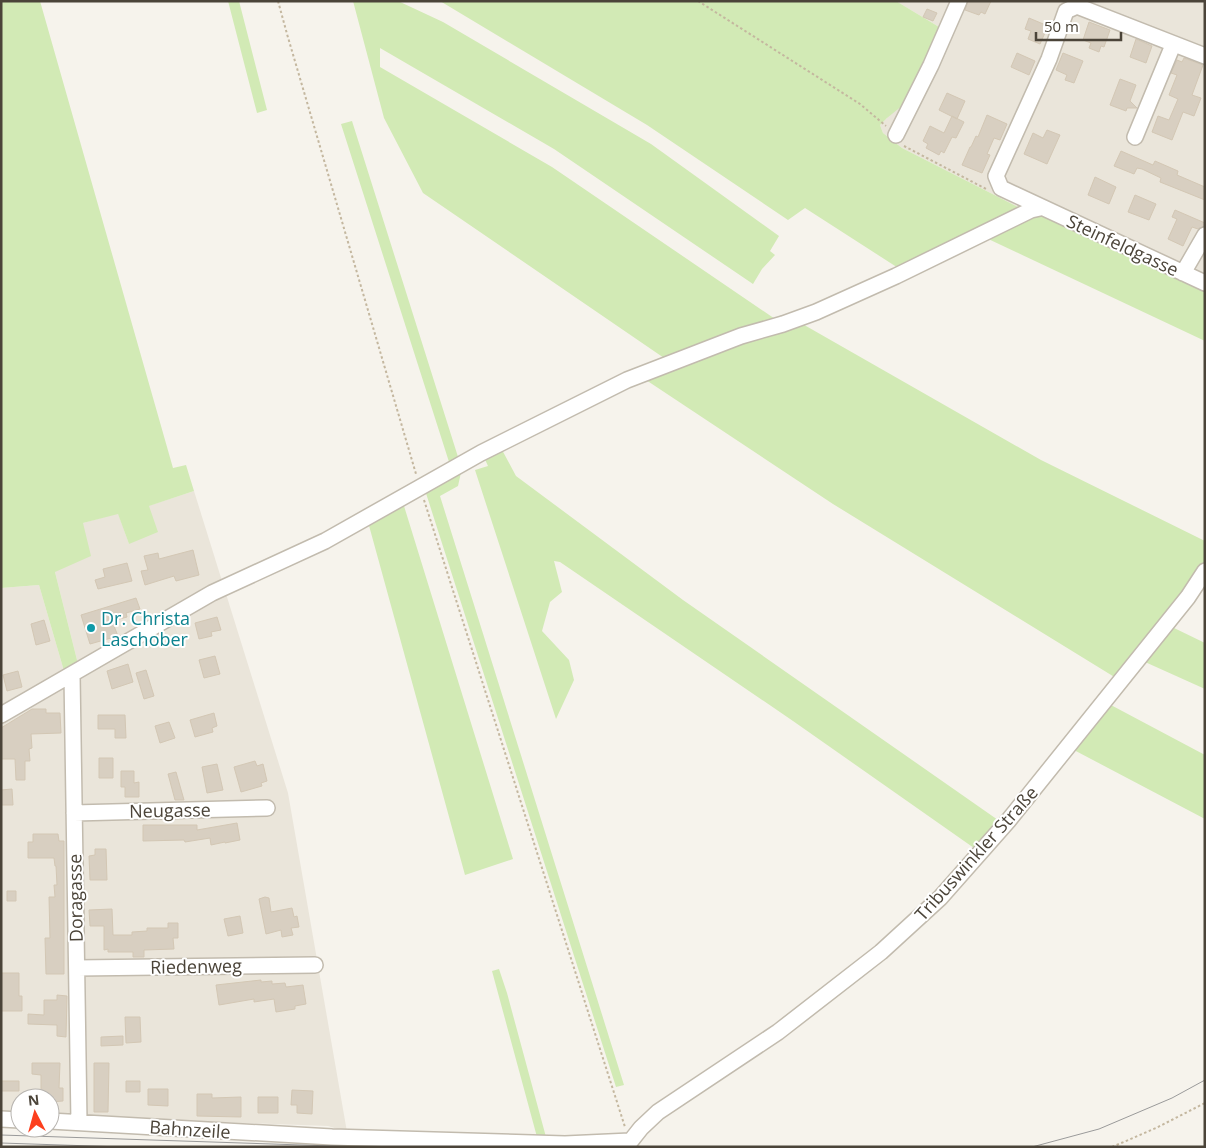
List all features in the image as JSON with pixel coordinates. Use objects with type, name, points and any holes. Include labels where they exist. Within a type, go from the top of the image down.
[{"type":"street","points":[[896,134],[931,65],[959,1]]},
{"type":"street","name":"Steinfeldgasse","points":[[1205,56],[1077,6],[1066,11],[1049,59],[996,176],[1000,188],[1205,283]]},
{"type":"street","points":[[1134,137],[1173,45]]},
{"type":"street","points":[[1,716],[212,593],[325,541],[481,453],[627,380],[740,336],[783,324],[816,312],[896,276],[1031,210],[1040,208]]},
{"type":"street","points":[[1183,272],[1205,235]]},
{"type":"street","name":"Tribuswinkler Straße","points":[[628,1144],[658,1112],[778,1032],[881,952],[940,898],[1008,821],[1188,597],[1205,571]]},
{"type":"street","name":"Doragasse","points":[[72,675],[79,1122]]},
{"type":"street","name":"Neugasse","points":[[74,813],[267,808]]},
{"type":"street","name":"Riedenweg","points":[[77,968],[315,965]]},
{"type":"street","name":"Bahnzeile","points":[[60,1121],[332,1137],[628,1144]]},
{"type":"path","points":[[278,1],[420,486],[628,1144]]},
{"type":"path","points":[[698,1],[860,104],[896,134],[903,146],[988,190]]},
{"type":"path","points":[[1112,1147],[1156,1128],[1205,1103]]},
{"type":"shaded area","points":[[896,1],[1205,1],[1205,288],[1030,213],[902,148],[883,133],[880,125],[887,118],[944,30]]},
{"type":"shaded area","points":[[194,491],[288,793],[347,1132],[328,1126],[60,1116],[60,1088],[10,1088],[10,1114],[1,1114],[1,588],[39,585],[64,671],[78,664],[55,572],[83,523],[118,513],[129,544],[148,506]]},
{"type":"green space","points":[[1,1],[40,1],[173,468],[186,465],[194,491],[149,506],[158,532],[129,544],[118,514],[83,523],[91,556],[55,572],[78,664],[64,671],[39,585],[1,588]]},
{"type":"green space","points":[[228,1],[239,1],[267,110],[257,113]]},
{"type":"green space","points":[[353,1],[398,1],[443,22],[651,144],[779,236],[770,251],[775,255],[762,269],[753,284],[554,149],[380,48],[380,67],[552,167],[778,321],[667,360],[423,193],[384,118]]},
{"type":"green space","points":[[440,1],[896,1],[944,30],[929,84],[880,125],[883,133],[902,148],[1030,213],[1054,219],[1205,288],[1205,341],[984,237],[906,273],[805,208],[788,220],[647,125]]},
{"type":"green space","points":[[352,121],[459,460],[450,465],[341,124]]},
{"type":"green space","points":[[799,322],[1041,460],[1205,541],[1205,560],[1190,583],[1116,678],[833,504],[646,380]]},
{"type":"green space","points":[[501,448],[516,476],[683,600],[998,820],[974,848],[793,721],[560,562],[554,561],[562,592],[550,602],[542,631],[569,660],[574,680],[556,719],[475,470],[488,466],[483,455]]},
{"type":"green space","points":[[462,468],[458,486],[440,496],[624,1085],[616,1087],[424,487]]},
{"type":"green space","points":[[400,493],[513,859],[465,875],[365,511]]},
{"type":"green space","points":[[1172,627],[1205,643],[1205,689],[1145,662]]},
{"type":"green space","points":[[1109,704],[1205,755],[1205,819],[1072,749]]},
{"type":"green space","points":[[499,969],[546,1137],[537,1137],[492,971]]},
{"type":"building","points":[[968,1],[991,1],[985,14],[981,12],[979,15],[965,10]]},
{"type":"building","points":[[927,9],[937,13],[933,21],[923,17]]},
{"type":"building","points":[[1029,18],[1048,26],[1040,44],[1028,39],[1031,31],[1025,29]]},
{"type":"building","points":[[1089,22],[1110,30],[1104,47],[1101,46],[1099,52],[1089,48],[1091,43],[1083,40]]},
{"type":"building","points":[[1136,39],[1152,46],[1146,63],[1130,57]]},
{"type":"building","points":[[1017,53],[1035,61],[1029,75],[1011,67]]},
{"type":"building","points":[[1063,53],[1083,61],[1074,83],[1065,80],[1067,75],[1056,70]]},
{"type":"building","points":[[1184,58],[1203,65],[1192,95],[1201,98],[1194,116],[1183,112],[1172,140],[1152,132],[1158,116],[1169,120],[1178,99],[1169,95],[1177,75],[1171,73],[1177,60],[1182,62]]},
{"type":"building","points":[[1120,79],[1136,85],[1130,101],[1137,108],[1127,108],[1126,111],[1110,105]]},
{"type":"building","points":[[947,93],[965,101],[957,119],[939,110]]},
{"type":"building","points":[[987,115],[1007,124],[1000,140],[994,138],[987,154],[990,155],[982,173],[962,165],[976,136],[978,137]]},
{"type":"building","points":[[952,116],[964,122],[956,138],[952,137],[944,153],[941,151],[939,155],[926,148],[928,144],[923,141],[930,126],[944,133]]},
{"type":"building","points":[[1047,130],[1060,135],[1047,164],[1024,154],[1033,133],[1043,138]]},
{"type":"building","points":[[1121,151],[1153,165],[1155,161],[1178,171],[1177,175],[1205,187],[1205,200],[1160,182],[1161,178],[1142,169],[1137,168],[1134,174],[1114,166]]},
{"type":"building","points":[[1095,177],[1116,187],[1109,204],[1088,195]]},
{"type":"building","points":[[1135,195],[1156,204],[1149,220],[1128,212]]},
{"type":"building","points":[[1175,210],[1205,223],[1205,226],[1198,229],[1192,227],[1183,246],[1168,239],[1177,219],[1172,217]]},
{"type":"building","points":[[193,550],[199,575],[176,581],[174,576],[145,585],[141,571],[148,570],[144,556],[158,553],[159,559]]},
{"type":"building","points":[[127,563],[132,581],[98,589],[95,580],[105,577],[103,569]]},
{"type":"building","points":[[136,598],[140,609],[126,613],[127,617],[112,621],[118,636],[90,644],[81,615]]},
{"type":"building","points":[[217,617],[221,630],[211,632],[212,636],[199,639],[195,623]]},
{"type":"building","points":[[44,620],[50,641],[36,645],[31,624]]},
{"type":"building","points":[[215,656],[220,674],[204,678],[199,660]]},
{"type":"building","points":[[128,664],[133,682],[112,689],[107,671]]},
{"type":"building","points":[[146,670],[154,696],[144,699],[136,673]]},
{"type":"building","points":[[18,671],[22,687],[7,691],[3,675]]},
{"type":"building","points":[[32,709],[46,709],[46,713],[60,713],[61,733],[31,734],[32,748],[29,749],[30,761],[25,761],[25,780],[16,780],[15,759],[1,759],[1,728]]},
{"type":"building","points":[[214,713],[217,726],[212,728],[213,732],[195,737],[190,720]]},
{"type":"building","points":[[98,715],[125,715],[126,738],[115,738],[115,729],[98,729]]},
{"type":"building","points":[[169,722],[175,738],[160,743],[155,726]]},
{"type":"building","points":[[99,758],[113,758],[113,778],[99,778]]},
{"type":"building","points":[[255,761],[257,766],[263,764],[267,781],[261,783],[262,786],[241,792],[234,767]]},
{"type":"building","points":[[217,764],[223,790],[207,793],[202,767]]},
{"type":"building","points":[[121,771],[134,771],[134,783],[139,782],[139,797],[125,797],[125,787],[121,787]]},
{"type":"building","points":[[176,772],[184,800],[175,800],[168,774]]},
{"type":"building","points":[[12,789],[13,805],[1,805],[1,790]]},
{"type":"building","points":[[237,823],[240,840],[225,843],[211,845],[210,838],[185,842],[184,840],[143,841],[143,825],[197,825],[197,830]]},
{"type":"building","points":[[33,834],[58,834],[59,841],[64,841],[64,974],[46,974],[45,938],[50,938],[49,897],[55,897],[54,885],[57,885],[56,866],[54,858],[28,858],[28,842],[33,842]]},
{"type":"building","points":[[95,849],[106,849],[107,880],[90,880],[89,856],[95,855]]},
{"type":"building","points":[[7,891],[16,891],[16,901],[7,901]]},
{"type":"building","points":[[269,898],[271,912],[292,908],[294,917],[297,916],[299,927],[291,928],[293,935],[282,937],[281,930],[266,934],[259,899]]},
{"type":"building","points":[[112,909],[113,935],[132,935],[132,932],[147,931],[147,928],[168,928],[168,923],[178,923],[178,938],[173,938],[174,949],[144,950],[144,957],[133,957],[133,952],[108,952],[108,949],[104,950],[104,926],[90,926],[89,910]]},
{"type":"building","points":[[240,916],[243,933],[228,936],[224,919]]},
{"type":"building","points":[[1,973],[19,973],[19,996],[22,996],[22,1011],[1,1011]]},
{"type":"building","points":[[261,980],[261,982],[272,981],[272,984],[285,983],[286,987],[303,985],[306,1004],[295,1006],[295,1009],[276,1012],[274,999],[254,1002],[254,999],[219,1005],[216,985]]},
{"type":"building","points":[[57,995],[67,996],[66,1037],[57,1036],[57,1025],[28,1024],[28,1014],[44,1015],[44,1000],[57,1000]]},
{"type":"building","points":[[125,1017],[140,1017],[141,1042],[126,1043]]},
{"type":"building","points":[[123,1036],[123,1045],[101,1046],[101,1037]]},
{"type":"building","points":[[32,1063],[60,1063],[59,1088],[41,1088],[41,1075],[32,1074]]},
{"type":"building","points":[[94,1063],[109,1063],[108,1112],[94,1112]]},
{"type":"building","points":[[1,1081],[19,1081],[19,1088],[1,1091]]},
{"type":"building","points":[[126,1081],[140,1081],[140,1092],[126,1092]]},
{"type":"building","points":[[60,1088],[63,1088],[63,1101],[60,1101]]},
{"type":"building","points":[[148,1089],[168,1089],[168,1106],[148,1105]]},
{"type":"building","points":[[292,1090],[313,1091],[312,1114],[297,1113],[297,1105],[291,1105]]},
{"type":"building","points":[[197,1094],[212,1094],[212,1098],[241,1097],[241,1117],[197,1116]]},
{"type":"building","points":[[258,1097],[278,1097],[278,1113],[258,1113]]},
{"type":"tram line","points":[[1032,1147],[1099,1129],[1172,1098],[1205,1080]]},
{"type":"tram line","points":[[1,1135],[362,1147]]},
{"type":"tram line","points":[[1,1143],[122,1147]]},
{"type":"place","name":"Dr. Christa Laschober","points":[[91,628]]}]
